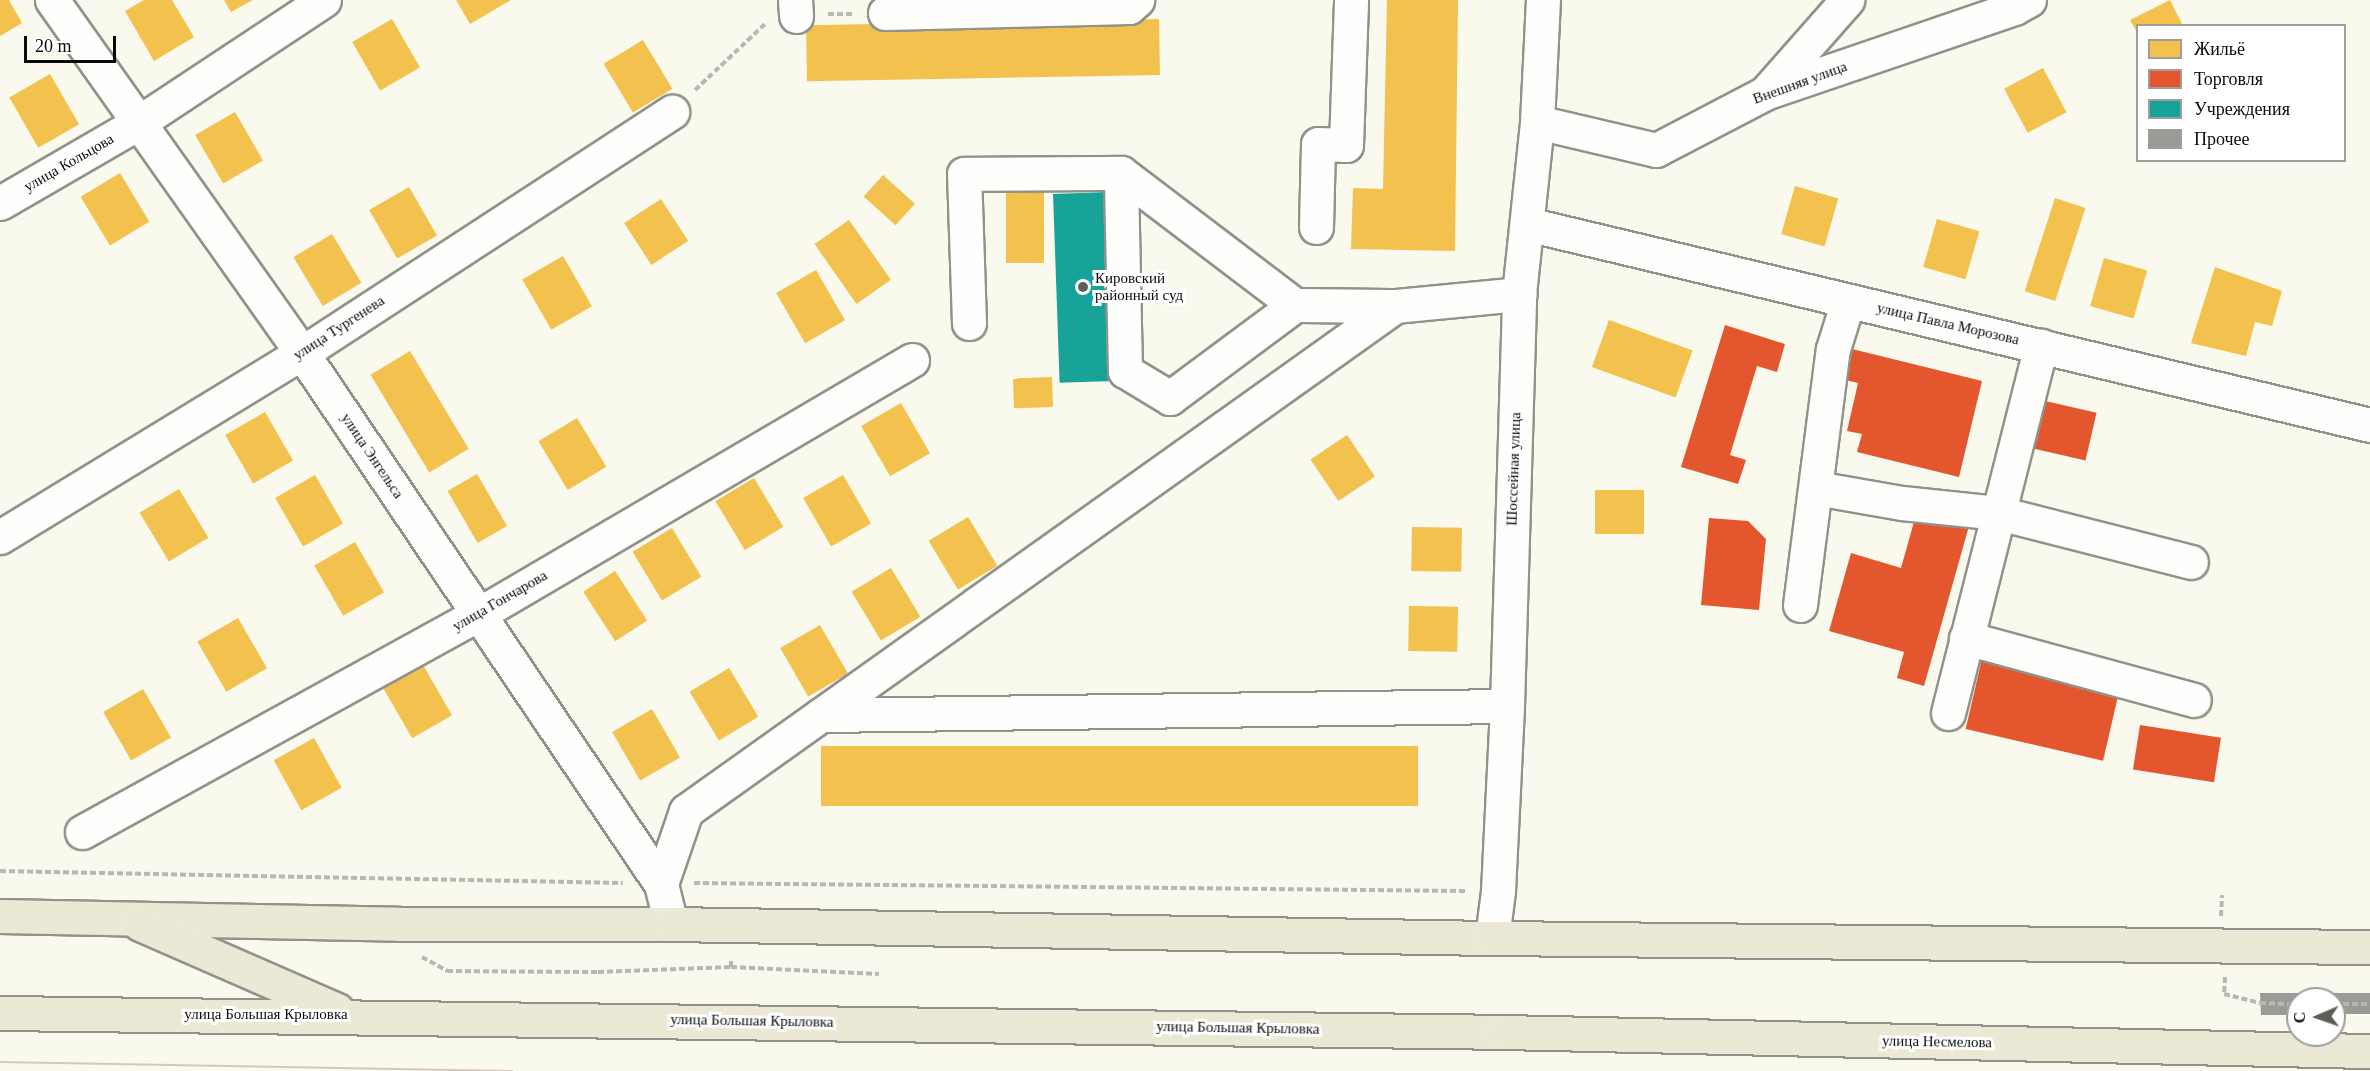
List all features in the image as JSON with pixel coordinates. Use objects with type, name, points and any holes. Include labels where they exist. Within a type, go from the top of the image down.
[{"type":"main road","points":[[124,918],[351,1016]]},
{"type":"main road","points":[[9,919],[124,918],[399,924],[671,924],[1492,938],[2370,947]]},
{"type":"main road","name":"улица Большая Крыловка","points":[[0,1012],[1503,1032]]},
{"type":"main road","name":"улица Несмелова","points":[[1503,1032],[2370,1051]]},
{"type":"street","name":"улица Энгельса","points":[[52,0],[302,352],[661,884],[671,924]]},
{"type":"street","name":"улица Кольцова","points":[[0,203],[138,123],[324,0]]},
{"type":"street","points":[[885,13],[1129,7],[1137,0]]},
{"type":"street","points":[[1316,227],[1318,144],[1346,146],[1351,0]]},
{"type":"street","name":"Шоссейная улица","points":[[1492,938],[1498,891],[1507,706],[1519,294],[1537,122],[1543,0]]},
{"type":"street","points":[[1765,93],[1847,0]]},
{"type":"street","name":"Внешняя улица","points":[[1537,122],[1656,150],[1765,93],[2014,8],[2029,0]]},
{"type":"street","name":"улица Тургенева","points":[[0,537],[302,352],[672,112]]},
{"type":"street","points":[[1121,173],[1125,371],[1170,398],[1295,305]]},
{"type":"street","points":[[969,323],[964,174],[1121,173],[1295,305],[1395,306],[1519,294]]},
{"type":"street","name":"улица Павла Морозова","points":[[1527,224],[2370,425]]},
{"type":"street","points":[[1800,604],[1833,349],[1848,301]]},
{"type":"street","points":[[661,884],[686,812],[1395,306]]},
{"type":"street","points":[[1948,713],[2042,346]]},
{"type":"street","name":"улица Гончарова","points":[[82,832],[479,614],[912,360]]},
{"type":"street","points":[[1816,488],[1902,503],[1998,513],[2191,562]]},
{"type":"street","points":[[1966,639],[2194,700]]},
{"type":"street","points":[[821,716],[1507,706]]},
{"type":"path","points":[[672,112],[770,19],[796,8],[885,13]]},
{"type":"path","points":[[0,871],[398,877],[661,884],[730,882],[1498,891]]},
{"type":"path","points":[[731,967],[879,974]]},
{"type":"path","points":[[447,971],[598,972]]},
{"type":"path","points":[[2260,1003],[2286,1004]]},
{"type":"path","points":[[2346,1004],[2370,1004]]},
{"type":"building: Жильё","points":[[0,0],[9,0],[22,23],[0,36]]},
{"type":"building: Жильё","points":[[144,0],[172,0],[194,37],[154,61],[125,11]]},
{"type":"building: Жильё","points":[[224,0],[253,0],[231,12]]},
{"type":"building: Жильё","points":[[456,0],[511,0],[470,24]]},
{"type":"building: Жильё","points":[[1387,0],[1458,0],[1455,251],[1351,249],[1353,188],[1383,189]]},
{"type":"building: Жильё","points":[[2170,0],[2182,24],[2136,24],[2136,30],[2130,20]]},
{"type":"building: Жильё","points":[[392,19],[420,67],[380,90],[352,42]]},
{"type":"building: Жильё","points":[[1159,19],[1160,75],[807,81],[806,25]]},
{"type":"building: Жильё","points":[[643,40],[672,89],[633,113],[604,64]]},
{"type":"building: Жильё","points":[[2043,68],[2066,112],[2028,133],[2004,89]]},
{"type":"building: Жильё","points":[[50,74],[79,124],[38,148],[9,98]]},
{"type":"building: Жильё","points":[[235,112],[263,160],[223,183],[195,135]]},
{"type":"building: Жильё","points":[[120,173],[149,222],[110,246],[81,197]]},
{"type":"building: Жильё","points":[[883,175],[915,204],[896,225],[864,197]]},
{"type":"building: Жильё","points":[[1006,185],[1044,185],[1044,263],[1006,263]]},
{"type":"building: Жильё","points":[[1795,186],[1838,198],[1824,246],[1781,234]]},
{"type":"building: Жильё","points":[[409,187],[437,235],[397,258],[369,210]]},
{"type":"building: Жильё","points":[[2055,198],[2085,208],[2055,301],[2025,291]]},
{"type":"building: Жильё","points":[[661,199],[688,241],[651,265],[624,223]]},
{"type":"building: Жильё","points":[[1937,219],[1979,231],[1966,279],[1923,267]]},
{"type":"building: Жильё","points":[[849,220],[891,280],[856,304],[815,244]]},
{"type":"building: Жильё","points":[[332,234],[361,283],[323,306],[293,257]]},
{"type":"building: Жильё","points":[[563,256],[592,306],[551,330],[522,280]]},
{"type":"building: Жильё","points":[[2104,258],[2147,270],[2133,318],[2090,306]]},
{"type":"building: Жильё","points":[[2215,267],[2282,291],[2272,326],[2255,322],[2246,356],[2191,343]]},
{"type":"building: Жильё","points":[[816,270],[845,320],[805,343],[776,293]]},
{"type":"building: Жильё","points":[[1609,320],[1693,350],[1676,397],[1592,367]]},
{"type":"building: Жильё","points":[[410,351],[469,449],[429,472],[371,375]]},
{"type":"building: Жильё","points":[[1052,377],[1053,407],[1014,408],[1013,378]]},
{"type":"building: Жильё","points":[[901,403],[930,453],[890,476],[861,426]]},
{"type":"building: Жильё","points":[[265,412],[293,460],[253,483],[225,435]]},
{"type":"building: Жильё","points":[[577,418],[606,467],[568,490],[538,441]]},
{"type":"building: Жильё","points":[[1347,435],[1375,476],[1338,501],[1311,460]]},
{"type":"building: Жильё","points":[[477,474],[507,526],[478,543],[448,491]]},
{"type":"building: Жильё","points":[[315,475],[343,523],[303,546],[275,498]]},
{"type":"building: Жильё","points":[[843,475],[871,523],[831,546],[803,498]]},
{"type":"building: Жильё","points":[[754,478],[783,527],[745,550],[715,501]]},
{"type":"building: Жильё","points":[[179,489],[208,538],[169,562],[140,513]]},
{"type":"building: Жильё","points":[[1595,490],[1644,490],[1644,534],[1595,534]]},
{"type":"building: Жильё","points":[[968,517],[997,566],[958,590],[929,541]]},
{"type":"building: Жильё","points":[[1412,527],[1462,528],[1461,572],[1411,571]]},
{"type":"building: Жильё","points":[[672,528],[701,577],[662,601],[633,552]]},
{"type":"building: Жильё","points":[[355,542],[384,592],[343,616],[314,566]]},
{"type":"building: Жильё","points":[[891,568],[920,617],[881,641],[852,592]]},
{"type":"building: Жильё","points":[[615,571],[647,620],[615,641],[583,592]]},
{"type":"building: Жильё","points":[[1409,606],[1458,607],[1457,652],[1408,651]]},
{"type":"building: Жильё","points":[[238,618],[267,668],[226,692],[197,642]]},
{"type":"building: Жильё","points":[[820,625],[848,673],[808,696],[780,648]]},
{"type":"building: Жильё","points":[[423,665],[452,715],[412,738],[383,688]]},
{"type":"building: Жильё","points":[[729,668],[758,717],[719,741],[690,692]]},
{"type":"building: Жильё","points":[[143,689],[171,737],[131,760],[103,712]]},
{"type":"building: Жильё","points":[[652,709],[680,757],[640,780],[612,732]]},
{"type":"building: Жильё","points":[[314,738],[342,788],[301,810],[274,760]]},
{"type":"building: Жильё","points":[[821,746],[1418,746],[1418,806],[821,806]]},
{"type":"building: Торговля","points":[[1725,325],[1785,344],[1777,372],[1757,366],[1730,455],[1746,460],[1738,484],[1681,467]]},
{"type":"building: Торговля","points":[[1844,347],[1982,381],[1959,477],[1857,452],[1862,434],[1847,431],[1858,383],[1837,378]]},
{"type":"building: Торговля","points":[[2041,400],[2097,413],[2086,461],[2030,448]]},
{"type":"building: Торговля","points":[[1917,511],[1969,526],[1924,686],[1897,678],[1904,652],[1829,631],[1851,553],[1901,568]]},
{"type":"building: Торговля","points":[[1709,518],[1748,521],[1766,539],[1759,610],[1701,605]]},
{"type":"building: Торговля","points":[[1983,654],[2120,686],[2103,761],[1966,729]]},
{"type":"building: Торговля","points":[[2140,725],[2221,738],[2214,782],[2133,769]]},
{"type":"building: Учреждения","name":"Кировский районный суд","points":[[1107,192],[1114,381],[1060,383],[1053,194]]},
{"type":"building: Прочее","points":[[2260,993],[2286,993],[2286,1015],[2261,1015]]},
{"type":"building: Прочее","points":[[2346,993],[2370,993],[2370,1014],[2346,1014]]},
{"type":"tram line","points":[[0,1062],[512,1071]]},
{"type":"place","name":"Кировский районный суд","points":[[1083,287]]}]
